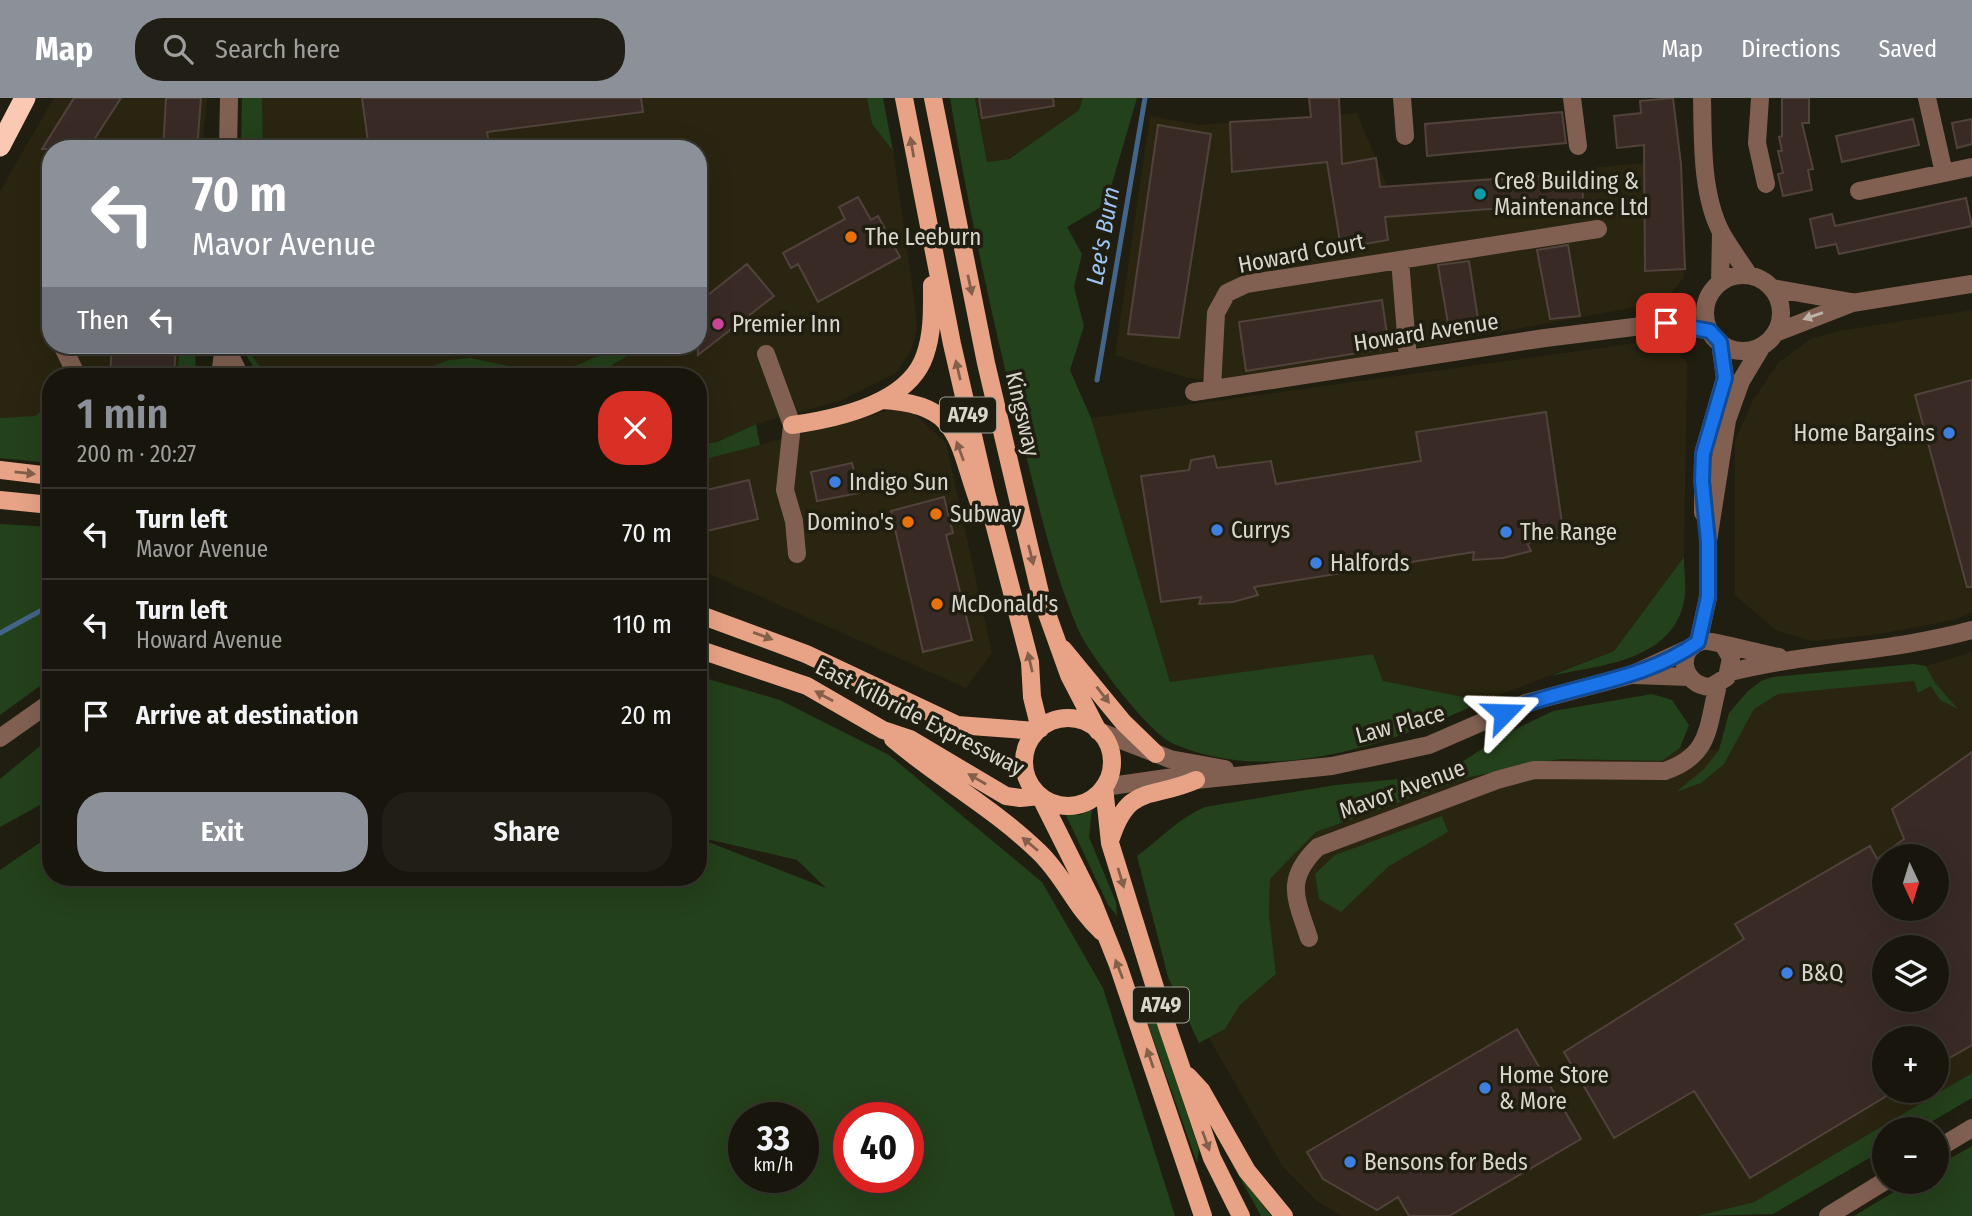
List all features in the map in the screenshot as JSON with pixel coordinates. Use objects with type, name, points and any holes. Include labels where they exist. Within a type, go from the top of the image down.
[{"type":"highway","points":[[0,146],[25,98]]},
{"type":"main road","name":"A749","points":[[904,98],[931,240],[1009,584],[1030,662],[1032,697],[1038,730],[1026,748],[1027,779],[1040,796],[1092,900],[1157,1077],[1202,1212]]},
{"type":"main road","name":"Kingsway","points":[[933,98],[997,413],[1041,597],[1069,676],[1098,731]]},
{"type":"main road","points":[[792,425],[854,412],[882,400],[908,379],[924,358],[932,325],[931,240]]},
{"type":"main road","points":[[882,400],[919,404],[949,422],[1009,584]]},
{"type":"main road","points":[[0,470],[42,475]]},
{"type":"main road","points":[[0,500],[42,504]]},
{"type":"main road","name":"East Kilbride Expressway","points":[[707,617],[796,649],[957,725],[1038,730]]},
{"type":"main road","points":[[1058,643],[1123,722],[1156,754]]},
{"type":"main road","name":"East Kilbride Expressway","points":[[707,652],[807,687],[883,730],[910,739],[1006,796],[1020,799],[1040,796]]},
{"type":"main road","points":[[1038,730],[1054,720],[1065,718],[1083,721],[1098,731]]},
{"type":"main road","points":[[883,730],[1039,852],[1060,876],[1080,912],[1104,934]]},
{"type":"main road","name":"A749","points":[[1098,731],[1111,754],[1111,771],[1104,787],[1110,843],[1212,1158],[1241,1216]]},
{"type":"main road","points":[[1110,843],[1118,817],[1133,800],[1149,793],[1174,790],[1196,780]]},
{"type":"main road","points":[[1040,796],[1069,806],[1088,801],[1104,787]]},
{"type":"main road","points":[[1181,1068],[1200,1090],[1247,1171],[1284,1216]]},
{"type":"main road","points":[[1202,1212],[1230,1197]]},
{"type":"street","points":[[228,140],[229,98]]},
{"type":"street","points":[[1402,98],[1405,136]]},
{"type":"street","points":[[1572,98],[1578,146]]},
{"type":"street","points":[[1702,98],[1707,174],[1712,204],[1721,233],[1749,275],[1772,288],[1853,303]]},
{"type":"street","points":[[1760,98],[1757,143],[1766,184]]},
{"type":"street","points":[[1927,98],[1944,173]]},
{"type":"street","points":[[1860,191],[1972,167]]},
{"type":"street","name":"Howard Court","points":[[1212,389],[1213,329],[1216,313],[1227,293],[1246,284],[1598,229]]},
{"type":"street","points":[[1721,233],[1720,283],[1706,304],[1725,378],[1723,392],[1708,432],[1702,481],[1708,541],[1708,597],[1721,645],[1731,658],[1724,678]]},
{"type":"street","name":"Howard Court","points":[[1400,260],[1408,359]]},
{"type":"street","points":[[1720,283],[1739,275],[1749,275]]},
{"type":"street","points":[[1715,337],[1740,351],[1769,340],[1798,322],[1853,303],[1972,284]]},
{"type":"street","points":[[1708,541],[1727,420],[1741,381],[1769,340],[1781,310],[1772,288]]},
{"type":"street","name":"Howard Avenue","points":[[1194,392],[1666,323],[1706,304]]},
{"type":"street","name":"Howard Avenue","points":[[1666,323],[1715,337]]},
{"type":"street","points":[[766,354],[792,425],[785,490],[794,521],[797,554]]},
{"type":"street","points":[[1707,729],[1693,681],[1685,665],[1695,645],[1708,597]]},
{"type":"street","points":[[1693,681],[1724,678],[1784,659],[1845,654],[1941,639],[1972,630]]},
{"type":"street","points":[[1695,645],[1721,645],[1784,659]]},
{"type":"street","name":"Law Place","points":[[1104,787],[1174,777],[1196,780],[1332,766],[1429,745],[1526,703],[1631,675],[1695,645]]},
{"type":"street","name":"Law Place","points":[[1631,675],[1693,681]]},
{"type":"street","name":"Mavor Avenue","points":[[1310,937],[1296,899],[1296,881],[1301,863],[1318,847],[1460,793],[1534,771],[1665,771],[1684,764],[1699,752],[1724,678]]},
{"type":"street","points":[[0,738],[42,708]]},
{"type":"street","name":"Law Place","points":[[1098,731],[1156,754],[1191,764],[1256,772]]},
{"type":"street","points":[[1949,1142],[1972,1128]]},
{"type":"street","points":[[1828,1216],[1872,1189]]},
{"type":"shaded area","points":[[54,98],[207,98],[203,140],[42,140],[42,354],[179,354],[178,368],[42,368],[42,411],[35,417],[0,418],[0,191]]},
{"type":"shaded area","points":[[262,98],[867,98],[872,124],[893,151],[917,328],[911,351],[896,373],[840,401],[756,424],[707,444],[707,368],[611,368],[631,354],[707,354],[707,140],[263,140]]},
{"type":"shaded area","points":[[975,98],[1083,98],[1079,110],[1008,159],[987,162]]},
{"type":"shaded area","points":[[1357,113],[1387,186],[1678,160],[1684,277],[1663,302],[1234,381],[1187,378],[1115,355],[1150,116],[1200,125]]},
{"type":"shaded area","points":[[1972,310],[1972,613],[1953,620],[1880,634],[1813,641],[1777,631],[1735,595],[1735,441],[1752,402],[1778,363],[1810,339],[1838,331]]},
{"type":"shaded area","points":[[1659,340],[1674,346],[1687,364],[1684,557],[1614,651],[1484,701],[1383,681],[1373,654],[1170,683],[1091,418]]},
{"type":"shaded area","points":[[251,354],[602,354],[570,368],[519,368],[471,358],[449,360],[427,368],[264,368]]},
{"type":"shaded area","points":[[906,406],[946,443],[992,653],[966,688],[707,573],[707,459]]},
{"type":"shaded area","points":[[1972,652],[1972,1073],[1949,1087],[1949,1026],[1872,1026],[1872,1103],[1921,1103],[1898,1117],[1872,1117],[1872,1132],[1754,1202],[1697,1216],[1342,1216],[1317,1201],[1283,1167],[1209,1038],[1225,1029],[1240,1005],[1276,974],[1269,915],[1270,879],[1316,832],[1470,777],[1560,759],[1662,761],[1680,748],[1719,750],[1729,713],[1748,691],[1761,681],[1773,677],[1914,664],[1926,666]]},
{"type":"green space","points":[[242,98],[262,98],[263,140],[241,140]]},
{"type":"green space","points":[[867,98],[883,98],[893,151],[872,124]]},
{"type":"green space","points":[[950,98],[975,98],[987,162],[1009,159],[1079,110],[1083,98],[1137,98],[1106,204],[1067,227],[1082,254],[1074,287],[1084,326],[1070,370],[1091,418],[1170,682],[1373,654],[1383,681],[1484,701],[1449,717],[1372,744],[1291,760],[1251,761],[1212,756],[1174,744],[1163,737],[1135,709],[1083,639],[1053,558],[992,312]]},
{"type":"green space","points":[[179,354],[195,354],[196,368],[178,368]]},
{"type":"green space","points":[[246,354],[251,354],[264,368],[254,368]]},
{"type":"green space","points":[[602,354],[631,354],[611,368],[570,368]]},
{"type":"green space","points":[[471,358],[519,368],[427,368],[449,360]]},
{"type":"green space","points":[[42,411],[42,462],[0,458],[0,418],[35,416]]},
{"type":"green space","points":[[756,424],[760,445],[707,459],[707,444],[717,442]]},
{"type":"green space","points":[[0,524],[42,526],[42,685],[0,715]]},
{"type":"green space","points":[[1684,557],[1685,595],[1679,617],[1668,634],[1652,647],[1634,656],[1550,676],[1614,651]]},
{"type":"green space","points":[[1914,664],[1926,666],[1935,683],[1958,709],[1940,700],[1931,686],[1918,693],[1914,681],[1778,694],[1754,709],[1724,764],[1701,783],[1676,792],[1704,769],[1719,750],[1729,713],[1748,691],[1761,681],[1773,677]]},
{"type":"green space","points":[[707,679],[780,700],[889,755],[1042,882],[1103,988],[1175,1216],[0,1216],[0,870],[42,841],[42,886],[707,886],[707,842],[826,888],[797,860],[707,839]]},
{"type":"green space","points":[[1652,694],[1672,700],[1689,725],[1680,748],[1662,761],[1560,759],[1470,777],[1316,832],[1270,879],[1269,915],[1276,974],[1240,1005],[1225,1029],[1199,1043],[1168,977],[1137,856],[1178,823],[1205,807],[1336,785],[1419,777],[1456,766],[1503,735],[1553,711]]},
{"type":"green space","points":[[42,744],[42,804],[0,827],[0,779]]},
{"type":"green space","points":[[1092,809],[1089,837],[1116,902],[1117,916],[1108,905],[1065,813],[1080,815]]},
{"type":"green space","points":[[1442,816],[1448,832],[1389,866],[1341,912],[1319,899],[1315,874],[1335,855]]},
{"type":"green space","points":[[1144,999],[1154,1015],[1199,1150],[1197,1163],[1144,1013]]},
{"type":"green space","points":[[1972,1073],[1972,1098],[1940,1117],[1898,1117],[1921,1103],[1949,1103],[1949,1087]]},
{"type":"green space","points":[[1872,1132],[1872,1157],[1773,1214],[1697,1216],[1754,1202]]},
{"type":"green space","points":[[1972,1146],[1972,1216],[1854,1216],[1890,1194],[1949,1194],[1949,1159]]},
{"type":"green space","points":[[1232,1163],[1271,1216],[1261,1216]]},
{"type":"building","points":[[74,98],[121,98],[94,140],[48,140]]},
{"type":"building","points":[[166,98],[201,98],[198,140],[164,140]]},
{"type":"building","points":[[362,98],[641,98],[643,112],[487,132],[488,140],[368,140]]},
{"type":"building","points":[[979,98],[1053,98],[1054,106],[982,118]]},
{"type":"building","points":[[1309,98],[1339,98],[1342,164],[1376,158],[1380,187],[1582,173],[1583,202],[1385,217],[1388,240],[1341,248],[1327,162],[1232,172],[1230,122],[1311,117]]},
{"type":"building","points":[[1673,98],[1681,164],[1685,269],[1645,271],[1644,145],[1617,148],[1614,116],[1641,113],[1640,101]]},
{"type":"building","points":[[1782,98],[1809,98],[1809,123],[1802,123],[1813,169],[1808,170],[1812,190],[1783,196],[1778,174],[1783,173],[1778,151],[1782,151],[1779,137],[1782,136]]},
{"type":"building","points":[[1562,112],[1566,143],[1427,156],[1425,124]]},
{"type":"building","points":[[1913,119],[1919,145],[1842,162],[1836,136]]},
{"type":"building","points":[[1972,119],[1972,144],[1957,148],[1952,123]]},
{"type":"building","points":[[1158,125],[1211,134],[1179,338],[1128,334]]},
{"type":"building","name":"The Leeburn","points":[[858,197],[871,220],[878,216],[900,257],[818,302],[798,264],[791,268],[783,253],[845,219],[839,207]]},
{"type":"building","points":[[1966,198],[1972,226],[1839,254],[1836,244],[1816,248],[1810,219],[1832,214],[1835,226]]},
{"type":"building","points":[[1568,245],[1580,316],[1550,319],[1537,250]]},
{"type":"building","points":[[1469,261],[1480,332],[1450,335],[1438,265]]},
{"type":"building","name":"Premier Inn","points":[[747,264],[774,296],[707,348],[707,296]]},
{"type":"building","points":[[1382,300],[1389,348],[1246,371],[1239,322]]},
{"type":"building","points":[[111,354],[175,354],[175,368],[111,368]]},
{"type":"building","name":"Home Bargains","points":[[1972,380],[1972,587],[1967,587],[1915,395]]},
{"type":"building","points":[[1546,412],[1564,537],[1527,543],[1531,551],[1503,558],[1473,560],[1474,552],[1254,587],[1258,595],[1233,602],[1199,604],[1201,597],[1161,602],[1141,476],[1189,470],[1191,460],[1214,456],[1217,468],[1271,461],[1276,484],[1421,461],[1416,432]]},
{"type":"building","name":"Indigo Sun","points":[[852,463],[859,493],[817,501],[811,472]]},
{"type":"building","points":[[749,480],[758,519],[707,531],[707,490]]},
{"type":"building","points":[[944,497],[953,533],[946,535],[972,640],[923,652],[891,511]]},
{"type":"building","name":"B&Q","points":[[1972,752],[1972,1045],[1949,1058],[1949,1026],[1872,1026],[1872,1103],[1875,1103],[1750,1178],[1694,1091],[1614,1138],[1564,1052],[1744,939],[1735,924],[1870,846],[1872,921],[1949,921],[1950,844],[1897,844],[1904,839],[1892,809]]},
{"type":"building","points":[[1517,1029],[1581,1139],[1449,1216],[1409,1216],[1398,1197],[1377,1210],[1323,1179],[1307,1152]]},
{"type":"waterway","name":"Lee's Burn","points":[[1097,380],[1145,98]]},
{"type":"waterway","points":[[0,633],[42,610]]},
{"type":"place","name":"Cre8 Building & Maintenance Ltd","points":[[1480,194]]},
{"type":"place","name":"The Leeburn","points":[[851,237]]},
{"type":"place","name":"Premier Inn","points":[[718,324]]},
{"type":"place","name":"Home Bargains","points":[[1949,433]]},
{"type":"place","name":"Indigo Sun","points":[[835,482]]},
{"type":"place","name":"Subway","points":[[936,514]]},
{"type":"place","name":"Domino's","points":[[908,522]]},
{"type":"place","name":"Currys","points":[[1217,530]]},
{"type":"place","name":"The Range","points":[[1506,532]]},
{"type":"place","name":"Halfords","points":[[1316,563]]},
{"type":"place","name":"McDonald's","points":[[937,604]]},
{"type":"place","name":"B&Q","points":[[1787,973]]},
{"type":"place","name":"Home Store & More","points":[[1485,1088]]},
{"type":"place","name":"Bensons for Beds","points":[[1350,1162]]},
{"type":"route","points":[[1504,713],[1569,690],[1631,675],[1698,642],[1708,597],[1703,454],[1725,378],[1720,342],[1710,331],[1666,323]]}]
